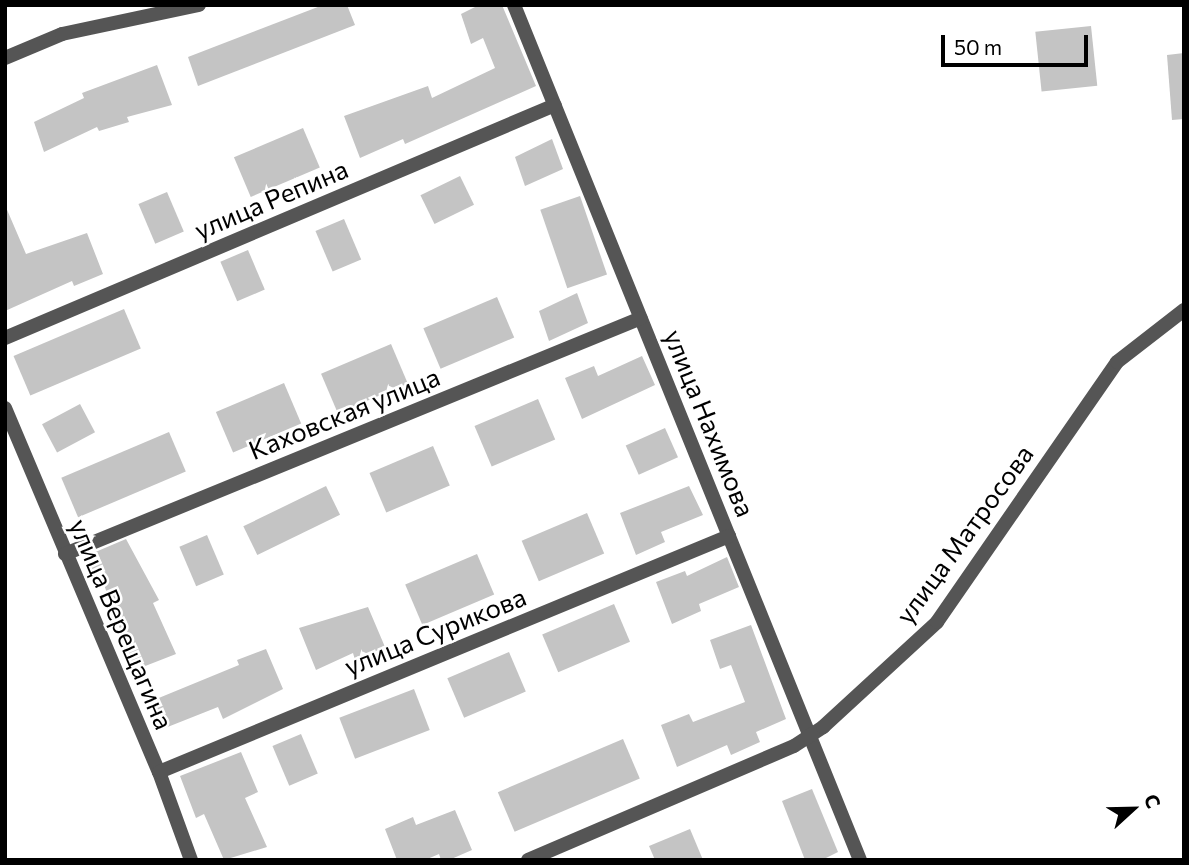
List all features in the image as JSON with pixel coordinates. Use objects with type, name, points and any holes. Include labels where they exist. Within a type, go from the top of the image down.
[{"type":"street","points":[[5,58],[62,34],[199,5]]},
{"type":"street","name":"улица Нахимова","points":[[514,5],[860,860]]},
{"type":"street","name":"улица Репина","points":[[5,338],[555,105]]},
{"type":"street","name":"улица Матросова","points":[[528,860],[810,735],[880,678],[937,622],[1117,362],[1184,310]]},
{"type":"street","name":"Каховская улица","points":[[65,554],[641,318]]},
{"type":"street","name":"улица Верещагина","points":[[5,408],[159,772],[191,860]]},
{"type":"street","name":"улица Сурикова","points":[[159,772],[729,536]]},
{"type":"building","points":[[323,5],[347,5],[355,25],[198,86],[188,57]]},
{"type":"building","points":[[479,5],[502,5],[536,86],[405,144],[403,139],[360,158],[344,116],[428,86],[432,98],[495,68],[483,38],[471,44],[461,14]]},
{"type":"building","points":[[1091,26],[1097,86],[1042,92],[1035,32]]},
{"type":"building","points":[[1184,53],[1184,119],[1172,120],[1167,55]]},
{"type":"building","points":[[157,65],[172,105],[127,117],[129,122],[99,131],[97,127],[44,152],[34,122],[84,98],[82,93]]},
{"type":"building","points":[[303,128],[320,168],[251,197],[234,157]]},
{"type":"building","points":[[552,139],[563,169],[525,186],[515,157]]},
{"type":"building","points":[[460,176],[474,205],[434,224],[420,195]]},
{"type":"building","points":[[167,192],[184,232],[155,244],[138,204]]},
{"type":"building","points":[[580,196],[607,274],[567,288],[540,210]]},
{"type":"building","points":[[5,205],[26,254],[87,233],[103,274],[74,286],[72,281],[5,311]]},
{"type":"building","points":[[344,219],[361,260],[333,272],[315,231]]},
{"type":"building","points":[[248,250],[265,290],[237,301],[220,262]]},
{"type":"building","points":[[577,293],[588,323],[549,341],[539,311]]},
{"type":"building","points":[[497,297],[514,338],[441,369],[423,328]]},
{"type":"building","points":[[124,309],[141,349],[30,395],[14,356]]},
{"type":"building","points":[[391,344],[408,384],[338,413],[321,374]]},
{"type":"building","points":[[642,356],[655,385],[582,419],[565,378],[594,366],[598,376]]},
{"type":"building","points":[[284,383],[301,424],[233,452],[216,412]]},
{"type":"building","points":[[538,399],[555,440],[492,466],[474,426]]},
{"type":"building","points":[[80,404],[95,432],[57,452],[42,424]]},
{"type":"building","points":[[665,428],[678,457],[639,475],[626,445]]},
{"type":"building","points":[[169,432],[186,472],[78,517],[61,478]]},
{"type":"building","points":[[433,446],[450,486],[386,513],[369,473]]},
{"type":"building","points":[[326,486],[340,515],[257,555],[243,526]]},
{"type":"building","points":[[689,486],[703,515],[661,532],[665,542],[636,555],[620,513]]},
{"type":"building","points":[[587,513],[604,554],[539,581],[522,541]]},
{"type":"building","points":[[207,535],[224,575],[196,586],[179,547]]},
{"type":"building","points":[[126,539],[159,600],[153,603],[176,654],[135,670],[103,582],[99,584],[86,556]]},
{"type":"building","points":[[477,554],[494,595],[422,625],[405,584]]},
{"type":"building","points":[[727,557],[739,587],[699,604],[701,611],[672,624],[656,582],[685,571],[687,576]]},
{"type":"building","points":[[614,604],[630,642],[558,672],[542,634]]},
{"type":"building","points":[[368,607],[385,647],[355,660],[353,653],[316,670],[299,628]]},
{"type":"building","points":[[751,625],[786,719],[756,732],[760,742],[731,755],[727,745],[677,767],[661,725],[689,714],[693,722],[745,702],[731,665],[720,669],[710,640]]},
{"type":"building","points":[[266,649],[283,689],[223,719],[218,707],[160,730],[149,702],[239,665],[237,660]]},
{"type":"building","points":[[509,652],[526,692],[464,718],[447,678]]},
{"type":"building","points":[[414,689],[430,730],[355,759],[339,718]]},
{"type":"building","points":[[301,734],[318,774],[289,786],[272,746]]},
{"type":"building","points":[[623,739],[640,779],[515,832],[498,792]]},
{"type":"building","points":[[241,752],[258,792],[245,798],[267,847],[224,860],[204,814],[196,818],[180,776]]},
{"type":"building","points":[[812,789],[838,852],[822,860],[805,860],[782,801]]},
{"type":"building","points":[[455,810],[472,850],[449,860],[441,860],[439,854],[425,860],[397,860],[385,829],[413,817],[416,825]]},
{"type":"building","points":[[690,829],[703,860],[655,860],[649,846]]}]
